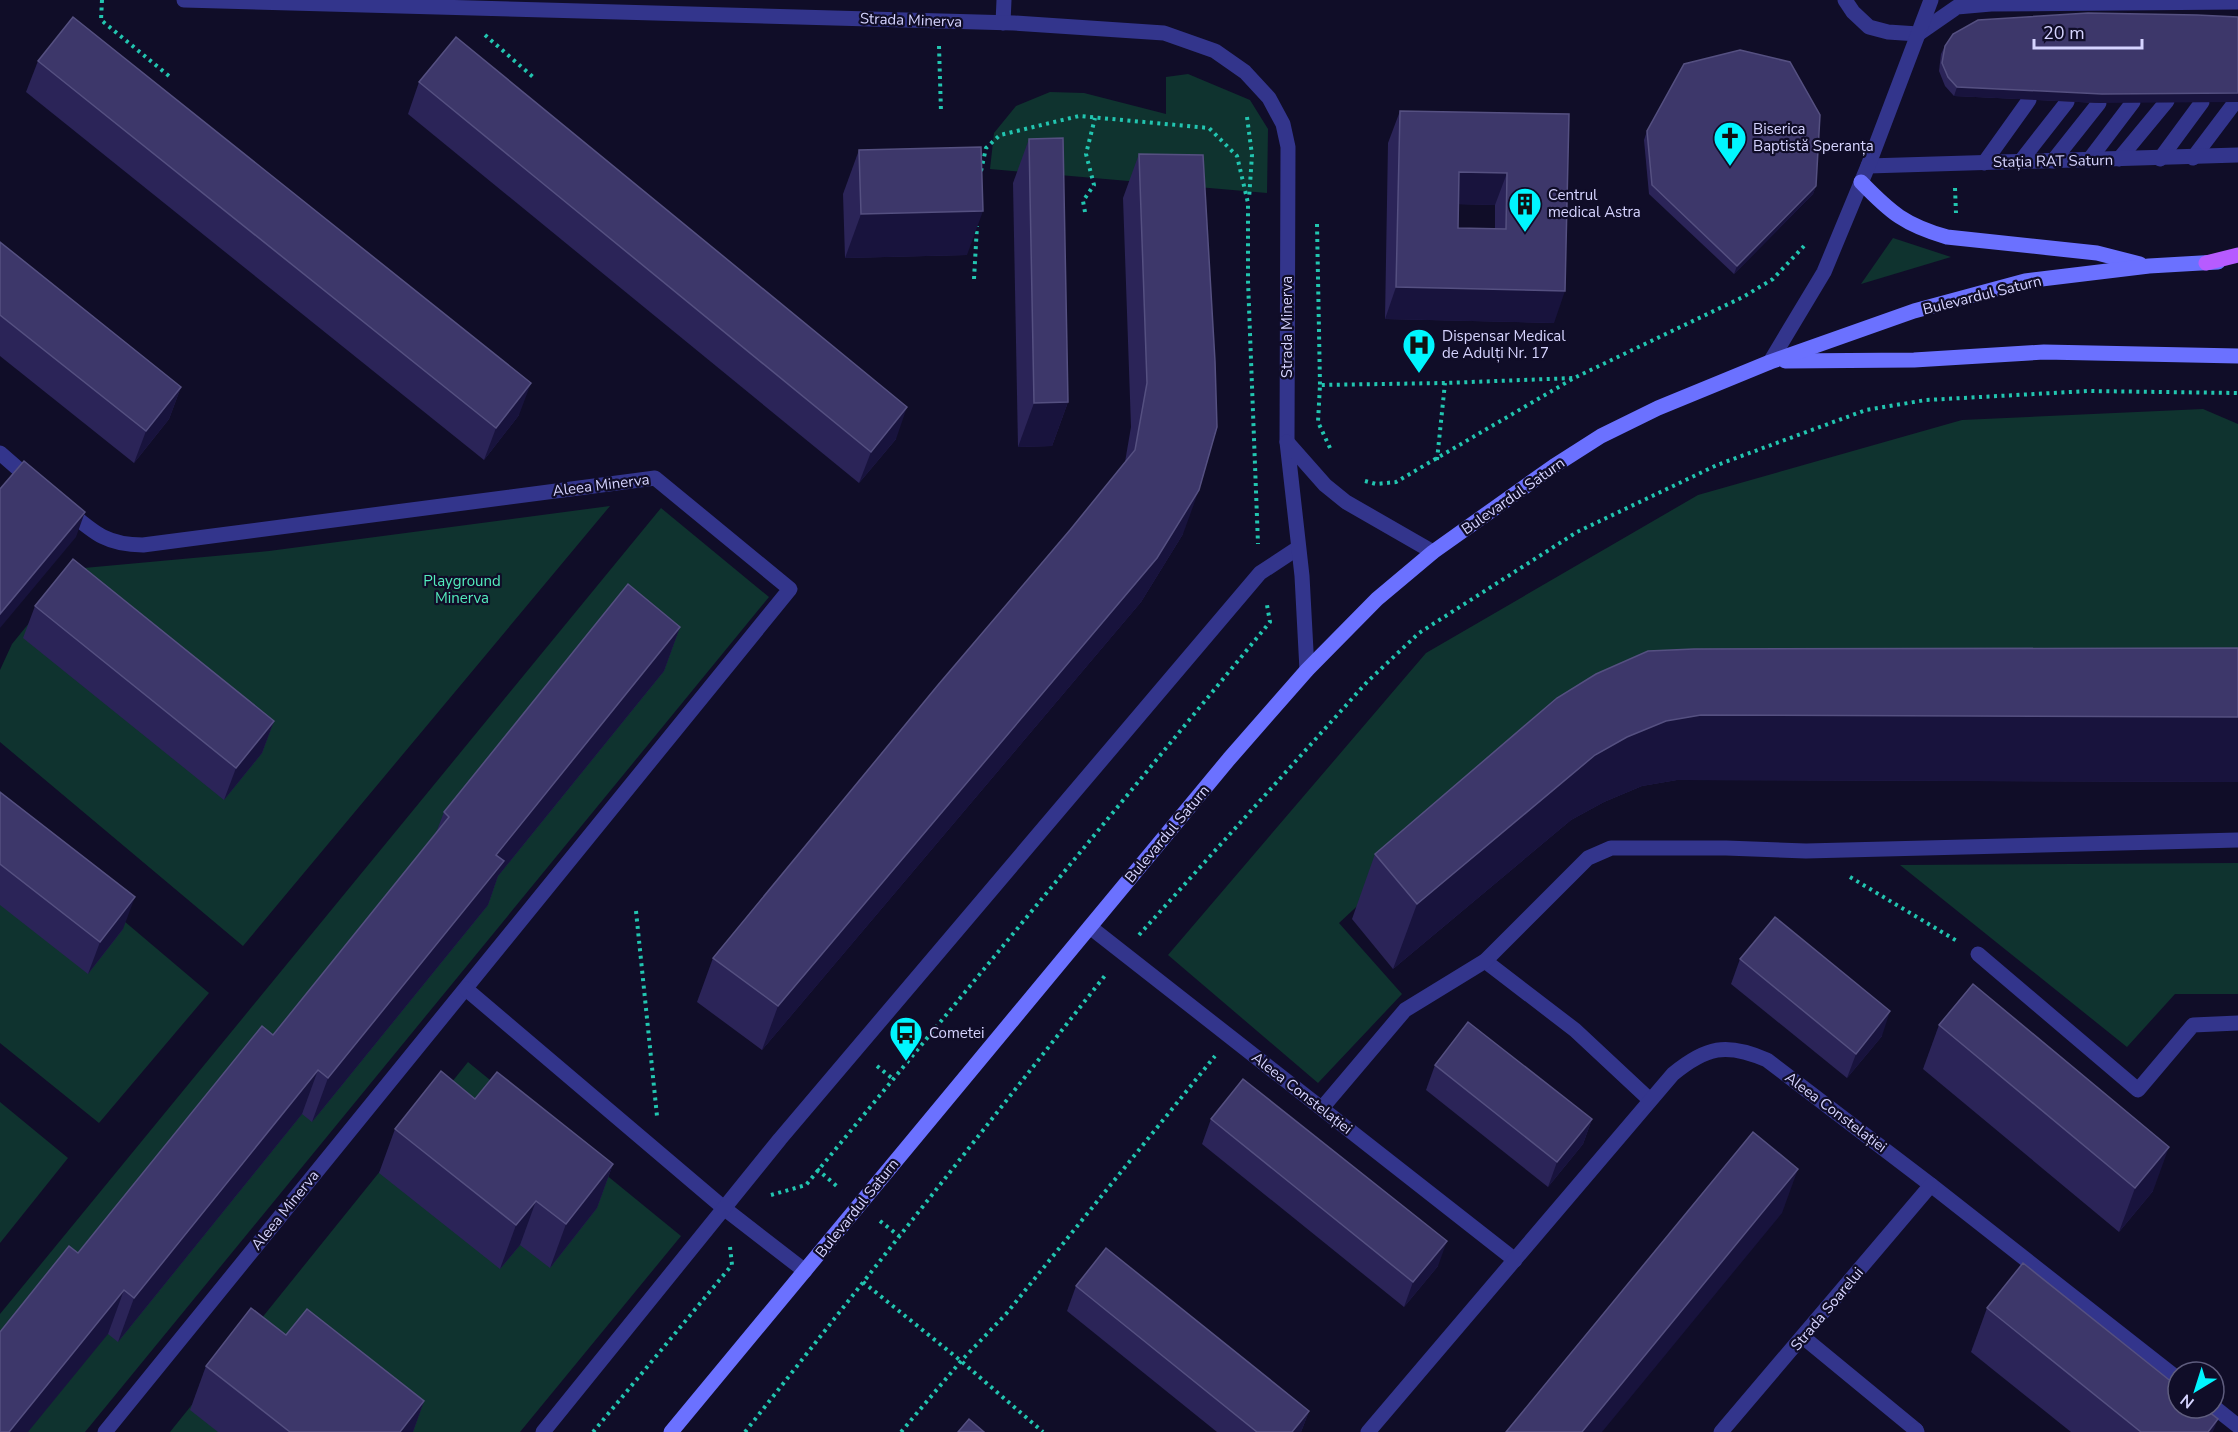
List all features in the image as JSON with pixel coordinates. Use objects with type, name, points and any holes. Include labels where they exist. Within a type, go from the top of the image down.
[{"type":"main road","points":[[1861,182],[1887,209],[1902,220],[1923,230],[1947,237],[2097,253],[2149,266]]},
{"type":"main road","points":[[2206,263],[2238,255]]},
{"type":"main road","name":"Bulevardul Saturn","points":[[671,1432],[1229,759],[1307,670],[1377,599],[1433,552],[1554,466],[1601,436],[1658,408],[1770,362],[1914,311],[2025,281],[2149,266],[2238,261]]},
{"type":"main road","name":"Bulevardul Saturn","points":[[1770,362],[1914,360],[2044,352],[2238,356]]},
{"type":"street","name":"Strada Minerva","points":[[184,0],[1003,23],[1164,33],[1215,51],[1245,72],[1269,98],[1283,124],[1288,147],[1287,442],[1302,576],[1307,670]]},
{"type":"street","points":[[1003,23],[1004,0]]},
{"type":"street","points":[[1845,0],[1869,27],[1888,32],[1918,34],[1957,7],[1991,4],[2238,2]]},
{"type":"street","points":[[1770,362],[1824,272],[1868,166],[1931,0]]},
{"type":"street","points":[[2200,16],[2211,2]]},
{"type":"street","points":[[2085,21],[2097,3]]},
{"type":"street","points":[[2124,22],[2138,3]]},
{"type":"street","points":[[2164,16],[2174,3]]},
{"type":"street","points":[[1984,163],[2029,100]]},
{"type":"street","points":[[2120,159],[2168,101]]},
{"type":"street","points":[[2193,158],[2236,101]]},
{"type":"street","points":[[2020,162],[2067,102]]},
{"type":"street","points":[[2089,160],[2133,102]]},
{"type":"street","points":[[2160,159],[2202,102]]},
{"type":"street","points":[[2053,161],[2099,103]]},
{"type":"street","name":"Stația RAT Saturn","points":[[1868,166],[2238,155]]},
{"type":"street","points":[[1287,442],[1325,485],[1346,502],[1433,552]]},
{"type":"street","name":"Aleea Minerva","points":[[0,453],[82,523],[109,540],[123,545],[655,478],[790,589],[105,1432]]},
{"type":"street","points":[[543,1432],[780,1139],[1260,573],[1298,548]]},
{"type":"street","points":[[1322,1108],[1405,1010],[1485,961],[1588,858],[1611,848],[1806,851],[2238,840]]},
{"type":"street","name":"Aleea Constelației","points":[[1090,927],[1515,1260]]},
{"type":"street","points":[[1978,954],[2138,1090],[2193,1025],[2238,1023]]},
{"type":"street","points":[[1485,961],[1575,1030],[1650,1100]]},
{"type":"street","points":[[465,989],[725,1209],[805,1270]]},
{"type":"street","name":"Aleea Constelației","points":[[1368,1432],[1672,1074],[1694,1057],[1722,1048],[1746,1051],[1767,1060],[2166,1370]]},
{"type":"street","name":"Strada Soarelui","points":[[1721,1432],[1931,1185]]},
{"type":"street","points":[[1803,1337],[1916,1431]]},
{"type":"street","points":[[2226,1416],[2238,1426]]},
{"type":"path","points":[[102,0],[102,20],[169,76]]},
{"type":"path","points":[[476,8],[478,28],[533,77]]},
{"type":"path","points":[[938,21],[941,112]]},
{"type":"path","points":[[592,1432],[732,1265],[725,1209],[806,1185],[1270,622],[1260,573],[1248,281],[1248,203],[1252,155],[1248,118],[1244,109]]},
{"type":"path","points":[[979,179],[986,148],[1000,135],[1079,116],[1209,129],[1237,156],[1248,203]]},
{"type":"path","points":[[1084,212],[1083,201],[1094,185],[1086,154],[1095,118]]},
{"type":"path","points":[[1317,215],[1320,385],[1318,422],[1332,451]]},
{"type":"path","points":[[974,279],[977,219]]},
{"type":"path","points":[[1358,478],[1376,484],[1395,482],[1437,460],[1574,378],[1743,297],[1773,279],[1812,238]]},
{"type":"path","points":[[1320,385],[1574,378]]},
{"type":"path","points":[[1437,460],[1445,383]]},
{"type":"path","points":[[745,1432],[1123,954],[1367,682],[1419,633],[1577,532],[1718,465],[1866,410],[1926,400],[2088,391],[2238,393]]},
{"type":"path","points":[[1846,875],[1978,954]]},
{"type":"path","points":[[636,911],[661,1154]]},
{"type":"path","points":[[901,1432],[961,1361],[1006,1314],[1230,1037]]},
{"type":"path","points":[[863,1282],[961,1361],[1043,1432]]},
{"type":"green space","points":[[1188,74],[1250,100],[1268,129],[1267,193],[990,169],[994,133],[1016,106],[1050,92],[1084,93],[1166,114],[1166,77]]},
{"type":"green space","points":[[1893,238],[1951,257],[1861,284]]},
{"type":"green space","points":[[2203,409],[2238,424],[2238,702],[1806,699],[1439,830],[1339,923],[1402,994],[1318,1083],[1168,955],[1426,653],[1698,495],[1962,420]]},
{"type":"green space","name":"Playground Minerva","points":[[610,506],[243,946],[0,742],[0,670],[12,644],[73,569],[269,551]]},
{"type":"green space","points":[[661,508],[769,597],[85,1432],[0,1432],[0,1314]]},
{"type":"green space","points":[[0,816],[209,993],[99,1123],[0,1043]]},
{"type":"green space","points":[[2238,863],[2238,994],[2175,994],[2127,1047],[1900,865]]},
{"type":"green space","points":[[468,1062],[681,1236],[520,1432],[170,1432]]},
{"type":"green space","points":[[0,1102],[68,1158],[0,1243]]},
{"type":"building","points":[[2088,13],[2238,17],[2238,93],[2102,94],[1957,87],[1948,77],[1942,63],[1945,46],[1953,34],[1978,20]]},
{"type":"building","points":[[73,17],[531,383],[496,428],[38,61]]},
{"type":"building","points":[[456,37],[907,407],[871,452],[419,82]]},
{"type":"building","name":"Biserica Baptistă Speranța","points":[[1740,50],[1790,62],[1820,115],[1816,186],[1737,266],[1652,185],[1647,131],[1684,64]]},
{"type":"building","name":"Centrul medical Astra","points":[[1400,111],[1569,114],[1565,291],[1396,287]],"holes":[[[1459,172],[1507,173],[1506,229],[1458,228]]]},
{"type":"building","points":[[1063,138],[1068,402],[1034,403],[1029,139]]},
{"type":"building","points":[[981,147],[983,211],[861,214],[859,150]]},
{"type":"building","points":[[1139,154],[1203,155],[1217,427],[1199,490],[1157,558],[778,1006],[713,958],[1135,450],[1147,383]]},
{"type":"building","points":[[0,242],[181,387],[146,431],[0,315]]},
{"type":"building","points":[[24,461],[85,512],[0,614],[0,489]]},
{"type":"building","points":[[73,559],[274,721],[236,768],[35,606]]},
{"type":"building","points":[[628,584],[680,627],[496,855],[504,861],[328,1078],[318,1070],[134,1298],[124,1290],[9,1432],[0,1432],[0,1332],[69,1246],[78,1253],[262,1026],[273,1035],[449,817],[444,812]]},
{"type":"building","points":[[2238,648],[2238,717],[1701,715],[1666,721],[1627,737],[1595,755],[1417,904],[1375,854],[1557,698],[1596,674],[1648,651]]},
{"type":"building","points":[[0,792],[135,897],[100,942],[0,864]]},
{"type":"building","points":[[1775,917],[1890,1011],[1856,1054],[1740,959]]},
{"type":"building","points":[[1973,984],[2169,1147],[2135,1188],[1939,1025]]},
{"type":"building","points":[[1468,1022],[1592,1119],[1557,1162],[1435,1065]]},
{"type":"building","points":[[441,1071],[475,1099],[497,1072],[613,1164],[566,1224],[536,1201],[516,1225],[395,1129]]},
{"type":"building","points":[[1243,1079],[1447,1241],[1413,1282],[1211,1119]]},
{"type":"building","points":[[1753,1132],[1798,1169],[1582,1432],[1506,1432]]},
{"type":"building","points":[[1106,1248],[1309,1411],[1292,1432],[1257,1432],[1076,1286]]},
{"type":"building","points":[[2023,1263],[2166,1377],[2166,1420],[2217,1420],[2208,1432],[2141,1432],[1987,1308]]},
{"type":"building","points":[[251,1308],[286,1335],[307,1309],[424,1401],[400,1432],[290,1432],[206,1366]]},
{"type":"building","points":[[969,1419],[984,1432],[958,1432]]},
{"type":"place","name":"Biserica Baptistă Speranța","points":[[1730,167]]},
{"type":"place","name":"Centrul medical Astra","points":[[1525,233]]},
{"type":"place","name":"Dispensar Medical de Adulți Nr. 17","points":[[1419,374]]},
{"type":"place","name":"Cometei","points":[[906,1062]]}]
